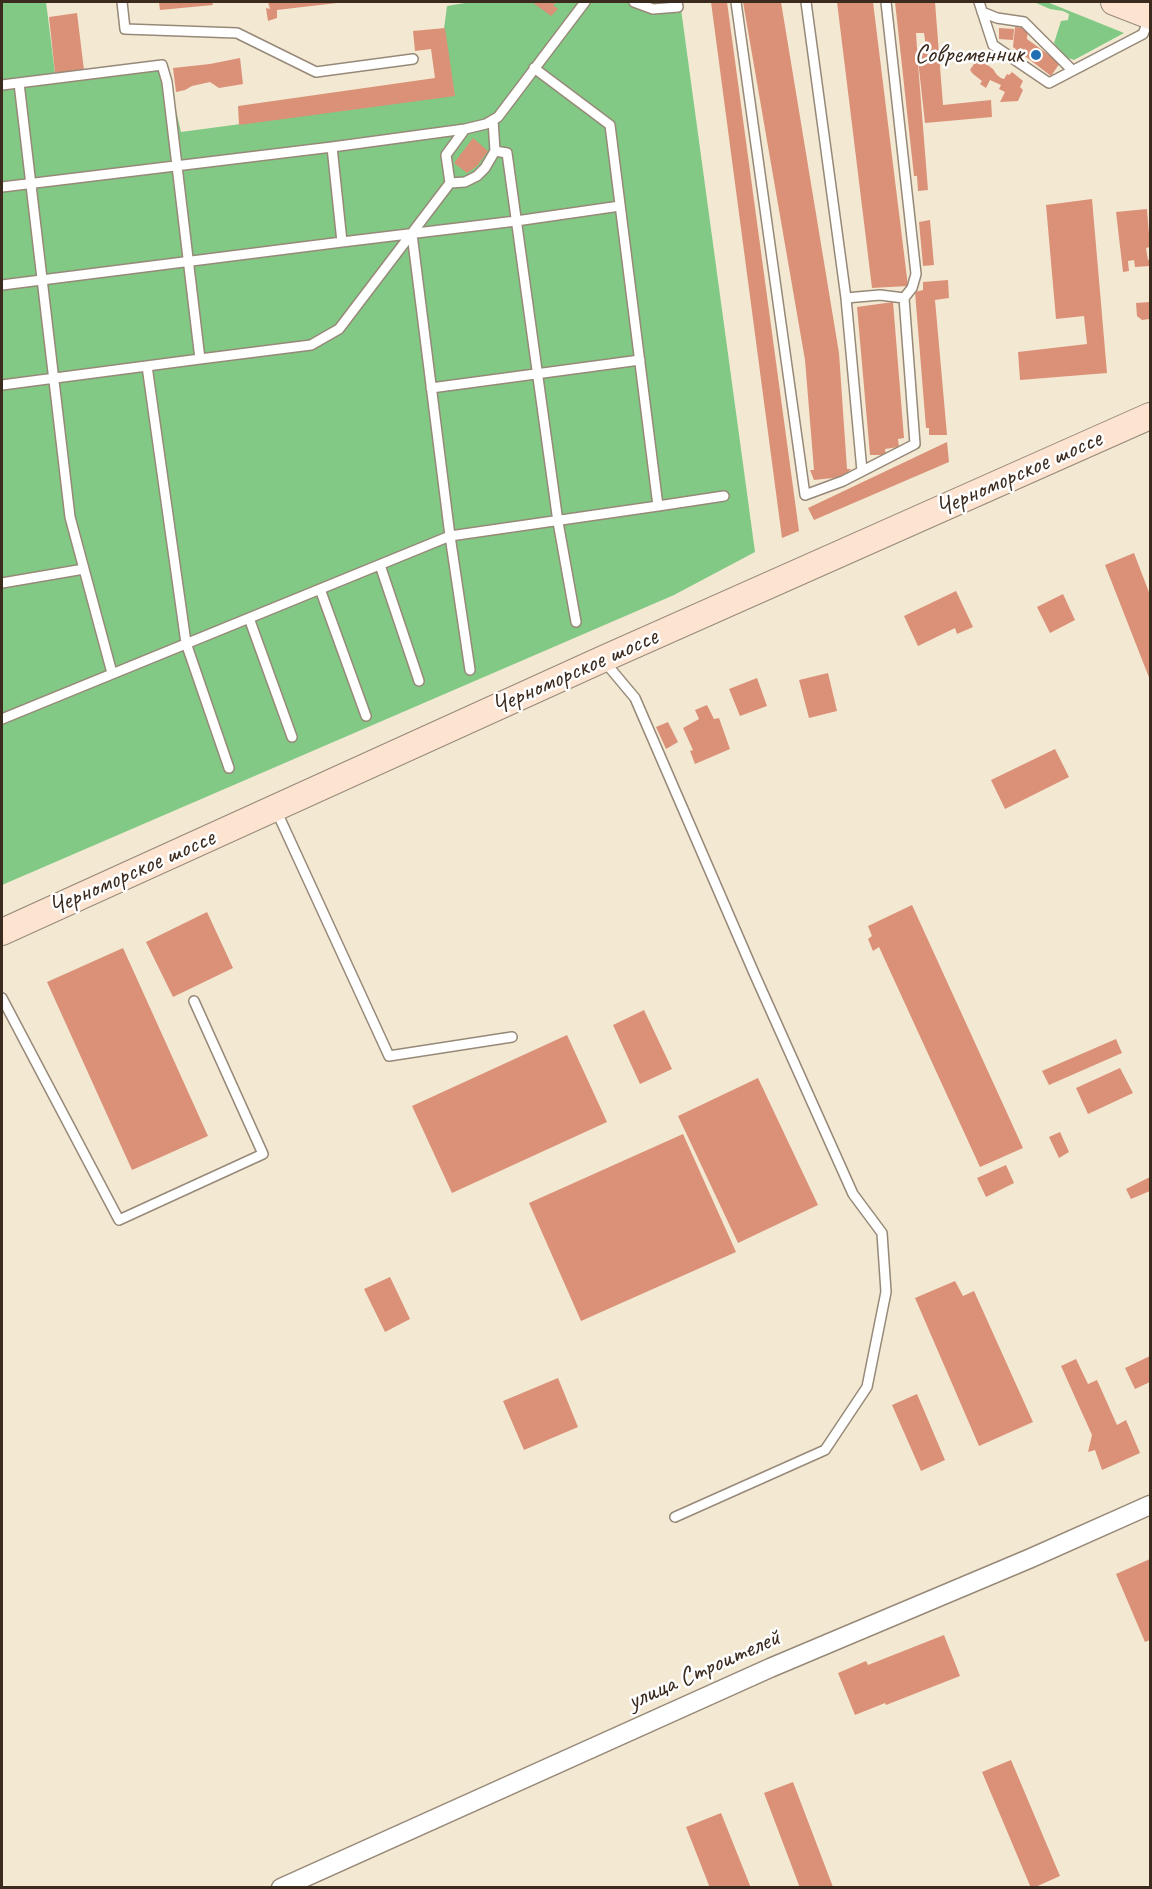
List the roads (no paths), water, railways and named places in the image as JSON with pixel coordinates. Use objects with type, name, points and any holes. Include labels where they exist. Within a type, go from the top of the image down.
[{"type":"main road","points":[[1114,2],[1150,17]]},
{"type":"main road","name":"Черноморское шоссе","points":[[2,932],[603,659],[1150,416]]},
{"type":"street","name":"улица Строителей","points":[[281,1887],[770,1668],[1150,1505]]},
{"type":"lane","points":[[122,2],[125,29],[237,33],[316,72],[413,59]]},
{"type":"lane","points":[[2,187],[332,147],[465,129],[486,124],[498,117],[585,2]]},
{"type":"lane","points":[[634,2],[653,9],[678,7],[677,2]]},
{"type":"lane","points":[[736,2],[805,495],[843,481],[915,444],[904,298],[912,288],[916,274],[886,2]]},
{"type":"lane","points":[[806,2],[846,298],[862,471]]},
{"type":"lane","points":[[979,2],[993,45],[1048,83],[1143,34],[1150,17]]},
{"type":"lane","points":[[982,12],[997,18],[1024,22],[1072,70]]},
{"type":"lane","points":[[2,85],[162,65],[167,82],[178,165],[200,359]]},
{"type":"lane","points":[[534,68],[610,125],[658,506]]},
{"type":"lane","points":[[20,83],[70,517],[112,673]]},
{"type":"lane","points":[[450,183],[465,182],[477,176],[495,151],[493,120]]},
{"type":"lane","points":[[2,385],[311,345],[339,329],[450,183],[446,155],[465,129]]},
{"type":"lane","points":[[332,147],[342,242]]},
{"type":"lane","points":[[495,151],[507,153],[558,522],[576,621]]},
{"type":"lane","points":[[2,285],[620,206]]},
{"type":"lane","points":[[412,234],[450,536],[470,670]]},
{"type":"lane","points":[[846,298],[880,295],[904,298]]},
{"type":"lane","points":[[431,388],[640,360]]},
{"type":"lane","points":[[147,366],[186,644],[229,768]]},
{"type":"lane","points":[[2,719],[450,536],[724,496]]},
{"type":"lane","points":[[380,565],[419,681]]},
{"type":"lane","points":[[2,583],[84,568]]},
{"type":"lane","points":[[320,589],[366,716]]},
{"type":"lane","points":[[249,618],[292,737]]},
{"type":"lane","points":[[603,659],[635,698],[853,1194],[882,1233],[886,1292],[867,1387],[825,1450],[675,1517]]},
{"type":"lane","points":[[275,808],[388,1056],[512,1037]]},
{"type":"lane","points":[[2,998],[119,1220],[263,1154],[194,1000]]},
{"type":"place","name":"Современник","points":[[1036,55]]}]
